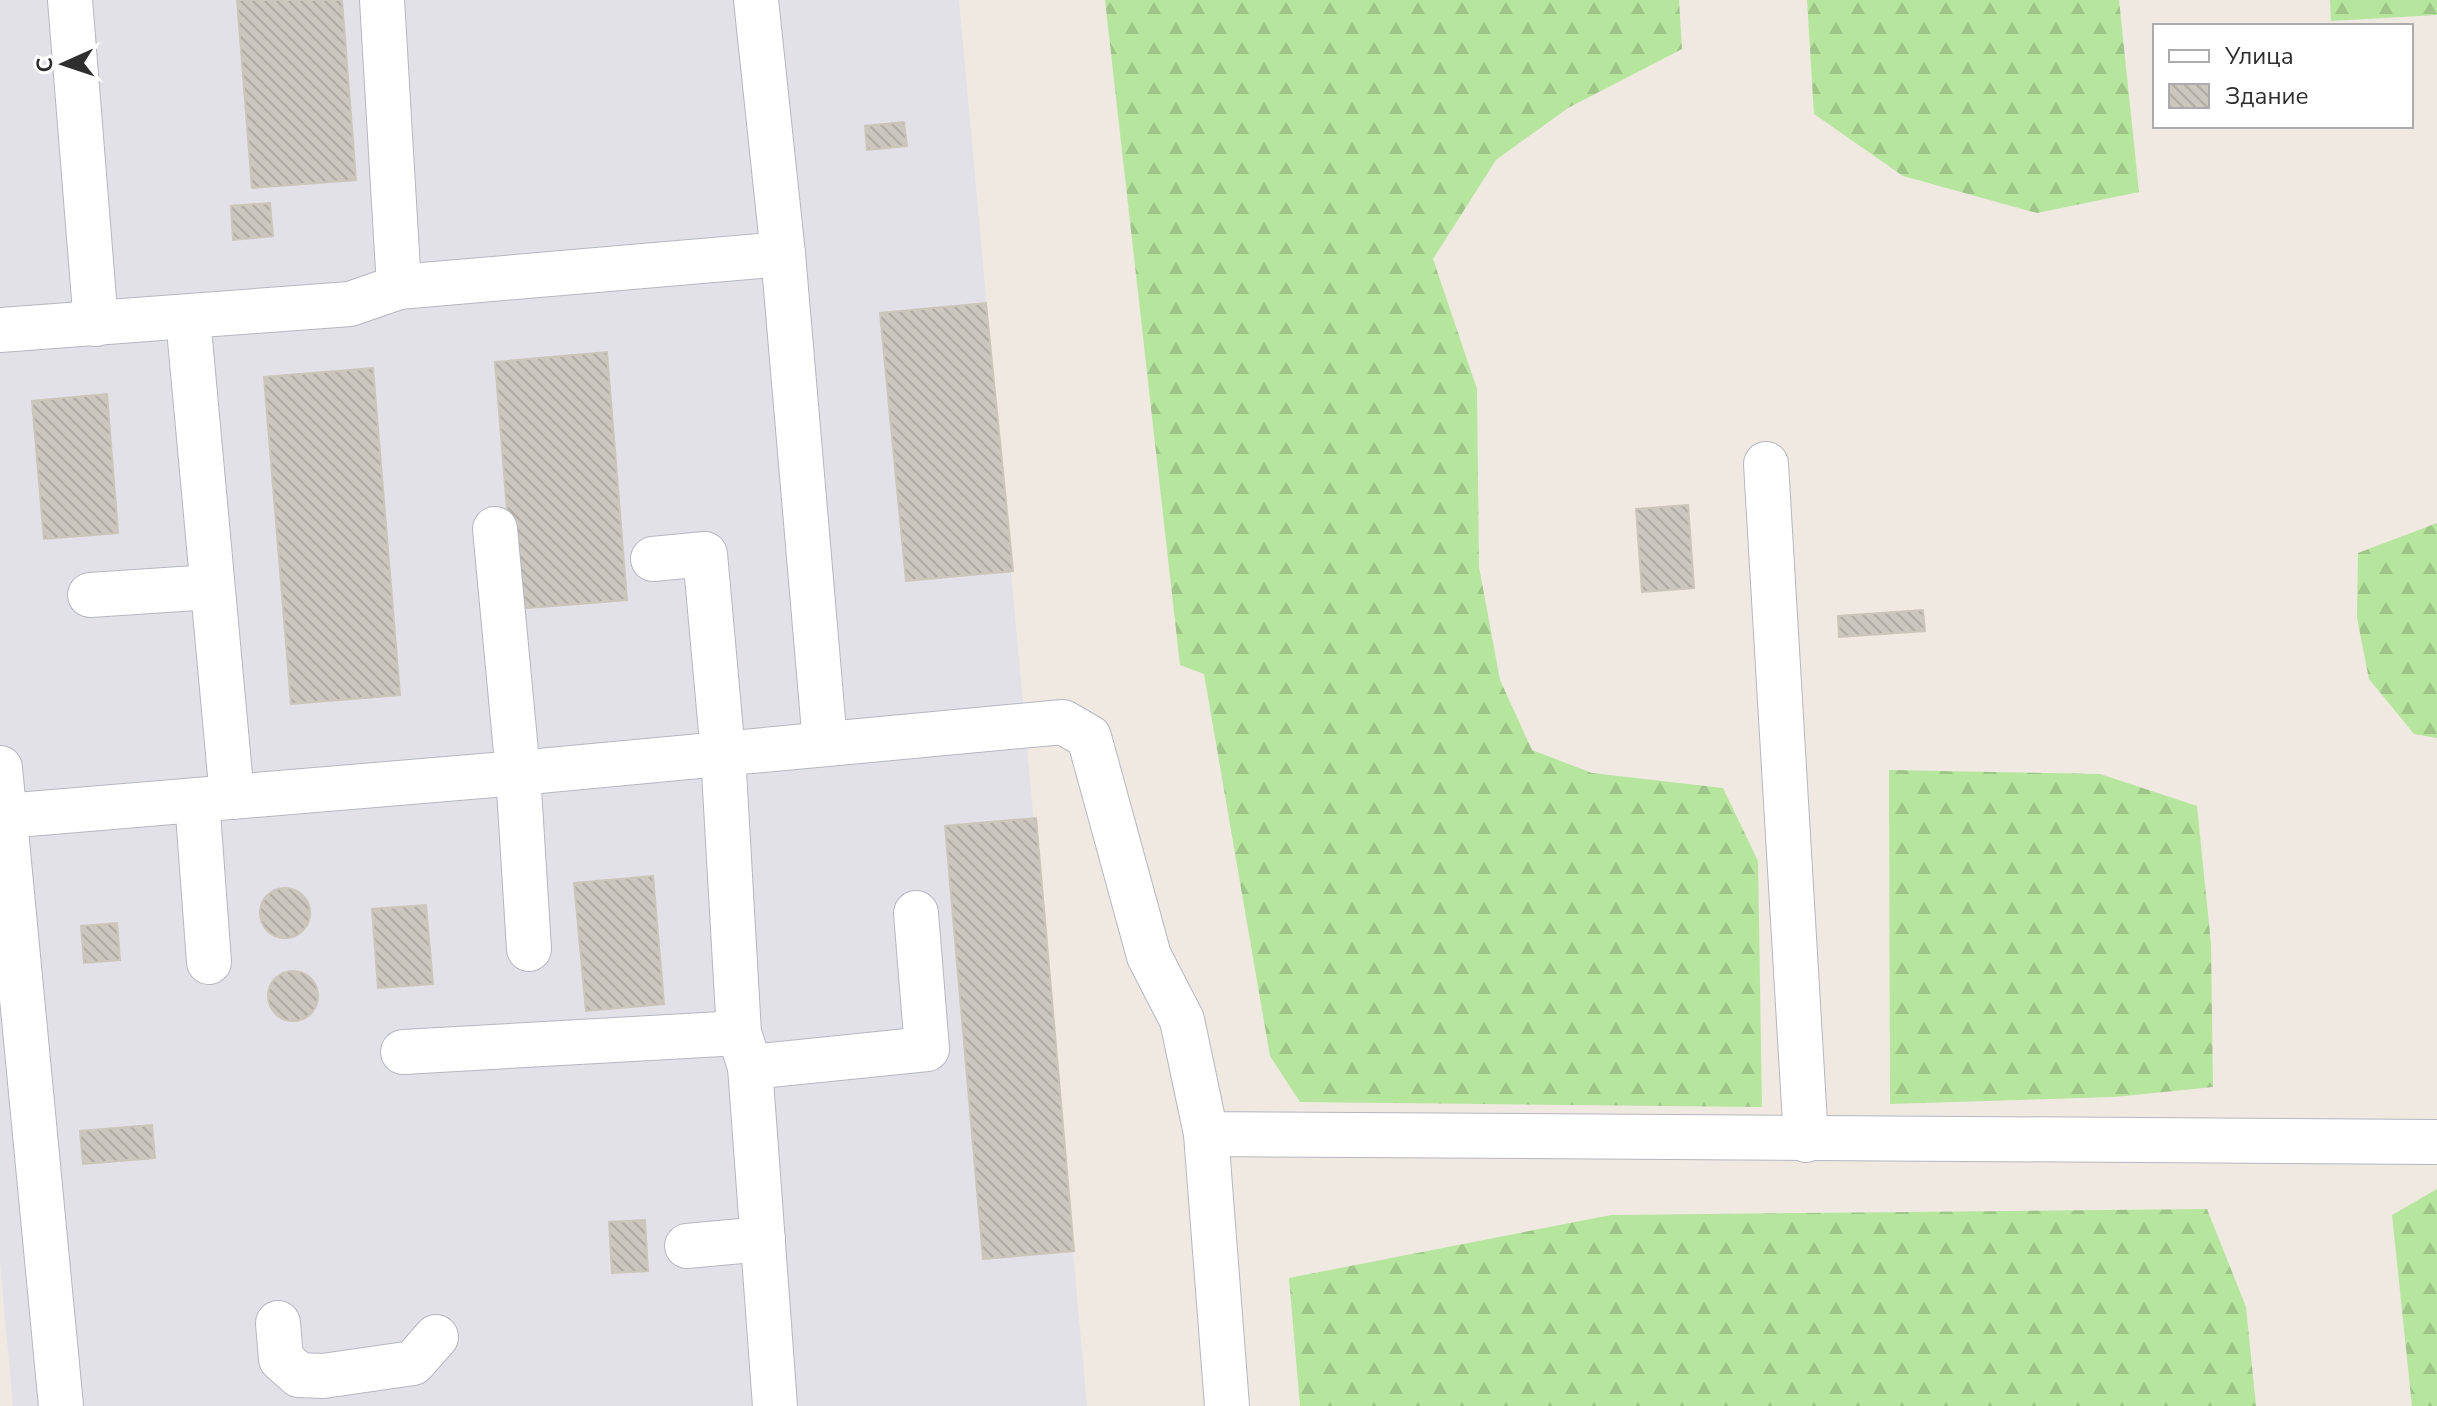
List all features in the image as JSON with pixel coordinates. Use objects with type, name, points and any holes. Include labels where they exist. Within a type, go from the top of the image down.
[{"type":"street","points":[[70,0],[96,324]]},
{"type":"street","points":[[382,0],[399,287]]},
{"type":"street","points":[[756,0],[783,254],[825,743]]},
{"type":"street","points":[[0,330],[350,304],[399,287],[783,254]]},
{"type":"street","points":[[188,318],[211,587],[214,799],[209,962]]},
{"type":"street","points":[[1766,464],[1806,1140]]},
{"type":"street","points":[[495,529],[518,773],[529,949]]},
{"type":"street","points":[[653,559],[705,554],[775,1406]]},
{"type":"street","points":[[90,595],[211,587]]},
{"type":"street","points":[[5,816],[518,773],[1063,722],[1089,737],[1149,956],[1182,1020],[1206,1134],[1227,1406]]},
{"type":"street","points":[[0,768],[61,1406]]},
{"type":"street","points":[[403,1052],[927,1049],[916,913]]},
{"type":"street","points":[[1206,1134],[2437,1142]]},
{"type":"street","points":[[687,1246],[763,1239]]},
{"type":"street","points":[[278,1323],[281,1359],[324,1391],[413,1363],[436,1337]]},
{"type":"shaded area","points":[[0,0],[959,0],[1087,1406],[13,1406],[0,1264]]},
{"type":"green space","points":[[1105,0],[1679,0],[1682,49],[1568,108],[1496,160],[1433,259],[1477,389],[1479,567],[1500,680],[1532,750],[1592,773],[1723,788],[1758,861],[1762,1107],[1300,1102],[1270,1056],[1204,674],[1180,665]]},
{"type":"green space","points":[[1807,0],[2119,0],[2139,192],[2037,213],[1903,176],[1814,114]]},
{"type":"green space","points":[[2330,0],[2437,0],[2437,15],[2331,21]]},
{"type":"green space","points":[[2437,523],[2437,738],[2414,734],[2369,679],[2357,618],[2358,553]]},
{"type":"green space","points":[[1889,770],[2100,774],[2197,806],[2211,944],[2213,1087],[2114,1097],[1890,1104]]},
{"type":"green space","points":[[2437,1189],[2437,1406],[2412,1406],[2392,1215]]},
{"type":"green space","points":[[2207,1209],[2246,1307],[2256,1406],[1300,1406],[1289,1278],[1611,1215]]},
{"type":"building","points":[[237,0],[342,0],[356,180],[252,188]]},
{"type":"building","points":[[904,122],[907,146],[867,150],[865,126]]},
{"type":"building","points":[[270,203],[273,236],[233,240],[231,206]]},
{"type":"building","points":[[986,303],[1013,571],[906,581],[880,313]]},
{"type":"building","points":[[607,352],[627,600],[515,609],[495,362]]},
{"type":"building","points":[[373,368],[400,695],[291,704],[264,377]]},
{"type":"building","points":[[107,394],[118,533],[44,539],[32,401]]},
{"type":"building","points":[[1688,505],[1694,588],[1642,592],[1636,509]]},
{"type":"building","points":[[1923,610],[1925,631],[1839,637],[1838,616]]},
{"type":"building","points":[[1036,818],[1074,1251],[983,1259],[945,826]]},
{"type":"building","points":[[653,876],[664,1004],[586,1011],[574,883]]},
{"type":"building","points":[[285,888],[303,895],[310,913],[303,931],[285,938],[267,931],[260,913],[267,895]]},
{"type":"building","points":[[426,905],[433,984],[378,988],[372,909]]},
{"type":"building","points":[[117,923],[120,960],[84,963],[81,926]]},
{"type":"building","points":[[293,971],[311,978],[318,996],[311,1014],[293,1021],[275,1014],[268,996],[275,978]]},
{"type":"building","points":[[152,1125],[155,1158],[83,1164],[80,1131]]},
{"type":"building","points":[[645,1220],[648,1271],[612,1273],[609,1222]]}]
